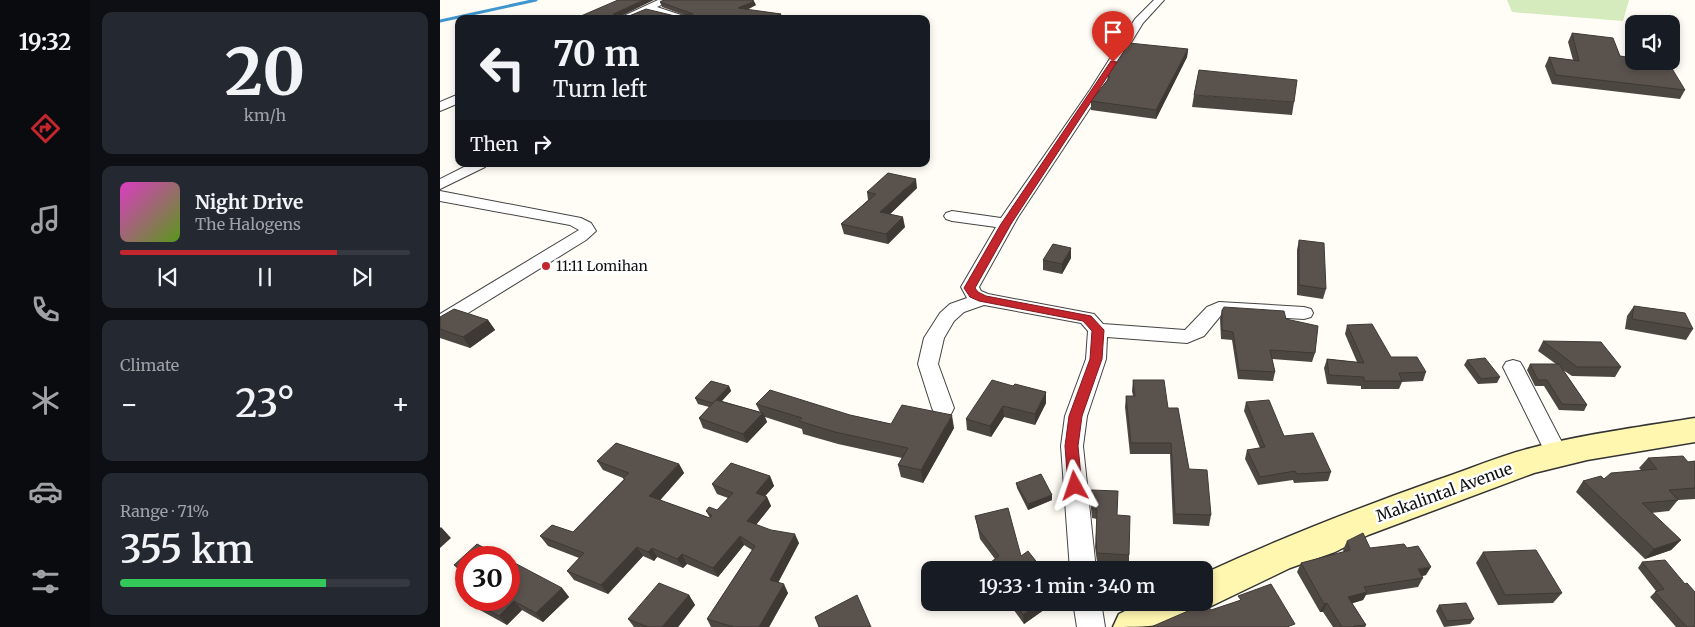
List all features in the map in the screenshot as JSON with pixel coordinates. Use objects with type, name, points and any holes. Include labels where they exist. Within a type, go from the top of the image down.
[{"type":"main road","name":"Makalintal Avenue","points":[[1213,588],[1276,557],[1322,541],[1356,524],[1530,461],[1558,454],[1695,430]]},
{"type":"main road","points":[[1133,627],[1166,611]]},
{"type":"street","points":[[1158,0],[1139,21],[1096,90],[1006,224],[970,288],[974,294],[983,299],[1087,318],[1098,330],[1188,337],[1195,334],[1212,311],[1219,308],[1304,313]]},
{"type":"street","points":[[631,15],[664,1]]},
{"type":"street","points":[[646,8],[675,15]]},
{"type":"street","points":[[440,108],[455,100]]},
{"type":"street","points":[[440,184],[474,167]]},
{"type":"street","points":[[440,196],[575,221],[585,226],[588,230],[580,238],[440,322]]},
{"type":"street","points":[[952,216],[1006,224]]},
{"type":"street","points":[[944,408],[928,364],[934,338],[947,317],[957,308],[983,299]]},
{"type":"street","points":[[1082,561],[1072,446],[1076,416],[1096,359],[1098,330]]},
{"type":"street","points":[[1512,367],[1558,454]]},
{"type":"street","points":[[1088,611],[1090,627]]},
{"type":"green space","points":[[1507,0],[1629,0],[1623,21],[1512,12]]},
{"type":"building","points":[[618,0],[643,0],[614,15],[583,15]]},
{"type":"building","points":[[664,0],[751,0],[754,1],[738,8],[781,14],[684,15],[693,14],[660,2]]},
{"type":"building","points":[[646,9],[671,15],[631,15]]},
{"type":"building","points":[[1572,33],[1613,38],[1620,56],[1625,57],[1625,70],[1673,70],[1685,90],[1556,75],[1549,57],[1579,61]]},
{"type":"building","points":[[1129,43],[1188,49],[1156,110],[1091,101],[1110,77],[1108,76]]},
{"type":"building","points":[[1199,70],[1297,80],[1294,102],[1194,95]]},
{"type":"building","points":[[888,173],[916,179],[880,212],[903,217],[886,234],[841,224],[876,194],[867,192]]},
{"type":"building","points":[[1299,240],[1324,243],[1326,289],[1299,285]]},
{"type":"building","points":[[1053,244],[1071,248],[1062,264],[1043,260]]},
{"type":"building","points":[[1634,306],[1685,313],[1693,329],[1632,319]]},
{"type":"building","points":[[1224,307],[1284,311],[1286,319],[1318,326],[1315,353],[1270,350],[1275,372],[1239,370],[1233,332],[1222,330],[1222,310]]},
{"type":"building","points":[[454,309],[488,320],[463,337],[440,329],[440,317]]},
{"type":"building","points":[[1372,324],[1391,357],[1417,357],[1426,372],[1399,373],[1402,381],[1364,381],[1364,377],[1329,375],[1327,359],[1364,363],[1347,325]]},
{"type":"building","points":[[1543,341],[1601,342],[1621,367],[1577,367]]},
{"type":"building","points":[[1485,358],[1500,377],[1481,379],[1467,360]]},
{"type":"building","points":[[1530,364],[1559,364],[1587,405],[1562,404],[1547,380],[1538,380]]},
{"type":"building","points":[[992,380],[1046,392],[1035,414],[1003,406],[990,426],[966,419]]},
{"type":"building","points":[[1133,380],[1164,380],[1168,408],[1178,408],[1189,469],[1207,470],[1211,515],[1175,514],[1171,443],[1131,443],[1126,396],[1135,396]]},
{"type":"building","points":[[711,381],[729,386],[713,403],[695,398]]},
{"type":"building","points":[[770,390],[850,415],[891,424],[902,405],[952,415],[921,470],[898,465],[908,448],[835,432],[799,421],[802,418],[756,404]]},
{"type":"building","points":[[716,400],[763,413],[743,434],[699,418]]},
{"type":"building","points":[[1269,400],[1284,436],[1313,433],[1331,472],[1297,474],[1295,471],[1260,477],[1247,450],[1265,447],[1246,402]]},
{"type":"building","points":[[616,443],[679,464],[649,496],[710,518],[712,516],[706,511],[709,507],[717,510],[733,493],[712,484],[731,463],[770,476],[756,493],[767,497],[747,521],[771,530],[795,534],[770,580],[784,584],[759,627],[734,627],[707,619],[755,546],[740,536],[713,568],[682,554],[677,559],[652,548],[648,552],[637,547],[601,585],[567,571],[584,553],[540,536],[552,525],[573,532],[625,479],[623,478],[629,473],[597,461]]},
{"type":"building","points":[[1683,456],[1688,462],[1695,461],[1695,488],[1669,490],[1678,500],[1642,503],[1681,540],[1654,549],[1583,481],[1601,476],[1604,479],[1611,473],[1657,469],[1648,458]]},
{"type":"building","points":[[1041,474],[1052,495],[1028,504],[1016,483]]},
{"type":"building","points":[[1091,490],[1118,491],[1117,515],[1130,516],[1129,555],[1097,553],[1097,509],[1093,509]]},
{"type":"building","points":[[1008,508],[1021,556],[1028,551],[1036,561],[992,561],[999,556],[979,530],[975,516]]},
{"type":"building","points":[[1363,533],[1370,548],[1404,544],[1407,548],[1418,546],[1431,567],[1418,569],[1423,578],[1364,587],[1367,592],[1348,597],[1366,625],[1342,627],[1327,603],[1324,604],[1301,563],[1350,550],[1347,541]]},
{"type":"building","points":[[1536,550],[1562,593],[1505,595],[1483,552]]},
{"type":"building","points":[[1665,560],[1685,584],[1687,583],[1695,592],[1695,627],[1687,627],[1655,592],[1664,589],[1642,562]]},
{"type":"building","points":[[520,566],[562,588],[536,613],[520,604]]},
{"type":"building","points":[[659,583],[689,595],[662,627],[648,627],[628,619]]},
{"type":"building","points":[[1271,584],[1295,624],[1287,627],[1151,627],[1188,611],[1213,611],[1213,609],[1241,600],[1238,596]]},
{"type":"building","points":[[857,595],[871,627],[819,627],[815,617]]},
{"type":"building","points":[[1466,603],[1474,619],[1447,621],[1439,605]]},
{"type":"building","points":[[490,611],[504,611],[499,616]]},
{"type":"building","points":[[1020,611],[1029,611],[1023,615]]},
{"type":"waterway","points":[[467,15],[536,0]]},
{"type":"waterway","points":[[440,21],[455,18]]},
{"type":"place","name":"11:11 Lomihan","points":[[546,266]]},
{"type":"route","points":[[1075,486],[1072,446],[1076,416],[1096,359],[1098,330],[1093,322],[1087,318],[983,299],[974,294],[970,288],[973,278],[1006,224],[1113,62]]}]
